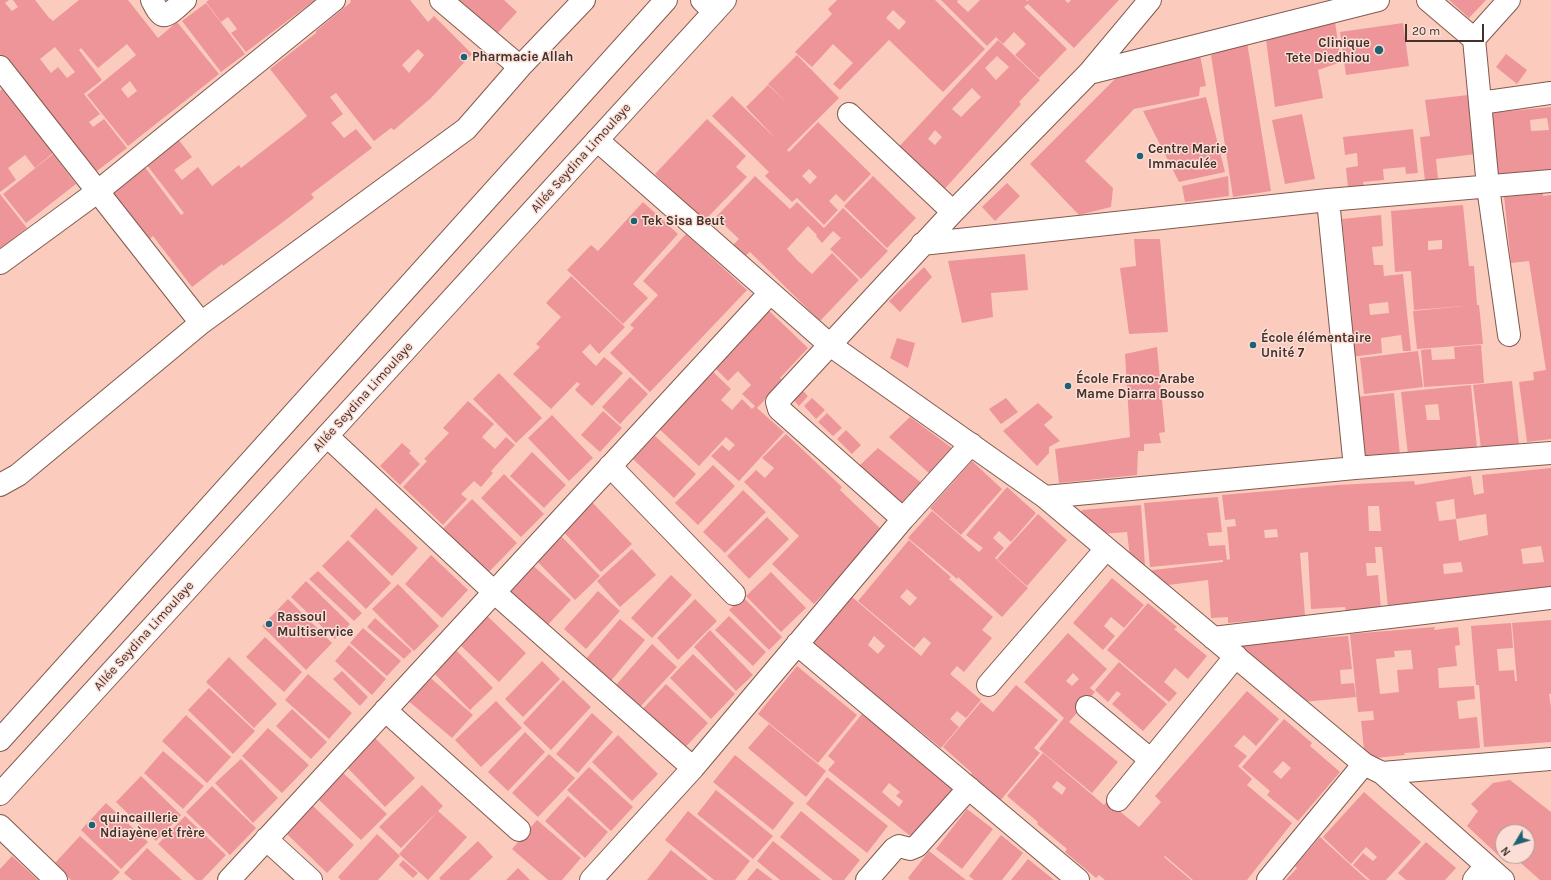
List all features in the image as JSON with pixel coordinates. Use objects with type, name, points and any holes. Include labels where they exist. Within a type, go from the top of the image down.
[{"type":"street","points":[[152,0],[164,16],[185,0]]},
{"type":"street","points":[[0,263],[97,192],[334,0]]},
{"type":"street","points":[[441,0],[520,67]]},
{"type":"street","points":[[0,485],[18,475],[201,323],[466,129],[520,67],[584,0]]},
{"type":"street","points":[[0,740],[666,0]]},
{"type":"street","points":[[903,519],[779,409],[777,402],[922,244],[1089,73],[1150,0]]},
{"type":"street","points":[[1089,73],[1378,0]]},
{"type":"street","points":[[1428,0],[1474,39],[1488,187],[1509,335]]},
{"type":"street","points":[[1474,39],[1508,0]]},
{"type":"street","name":"Allée Seydina Limoulaye","points":[[0,794],[597,140],[714,4]]},
{"type":"street","points":[[0,67],[201,323]]},
{"type":"street","points":[[1480,103],[1551,92]]},
{"type":"street","points":[[848,114],[953,212]]},
{"type":"street","points":[[597,140],[830,345],[1045,497],[1213,638],[1373,768],[1480,873],[1503,880]]},
{"type":"street","points":[[922,244],[1328,200],[1551,181]]},
{"type":"street","points":[[1328,200],[1355,468]]},
{"type":"street","points":[[229,880],[770,293]]},
{"type":"street","points":[[327,436],[494,592],[693,768]]},
{"type":"street","points":[[598,878],[903,519],[971,444]]},
{"type":"street","points":[[1045,497],[1355,468],[1551,453]]},
{"type":"street","points":[[610,466],[734,594]]},
{"type":"street","points":[[988,685],[1106,549]]},
{"type":"street","points":[[1213,638],[1551,598]]},
{"type":"street","points":[[797,644],[1078,880]]},
{"type":"street","points":[[1118,800],[1236,656]]},
{"type":"street","points":[[1087,707],[1151,760]]},
{"type":"street","points":[[385,710],[519,830]]},
{"type":"street","points":[[1268,880],[1373,768],[1551,759]]},
{"type":"street","points":[[867,880],[894,849],[899,846],[910,849],[916,846],[969,788]]},
{"type":"street","points":[[0,826],[56,880]]},
{"type":"street","points":[[266,839],[312,880]]},
{"type":"building","points":[[0,0],[9,0],[5,3],[12,11],[18,7],[13,0],[35,0],[53,21],[79,0],[128,0],[158,38],[177,22],[219,74],[128,146],[87,95],[136,55],[127,44],[98,68],[81,48],[79,50],[102,80],[84,94],[100,114],[89,122],[93,127],[104,119],[127,148],[93,174],[0,54]],"holes":[[[55,47],[75,72],[67,78],[58,67],[51,73],[40,59]],[[130,81],[137,91],[128,98],[121,89]]]},
{"type":"building","points":[[209,0],[315,0],[246,52],[231,33],[237,29],[228,17],[221,22],[206,2]]},
{"type":"building","points":[[410,0],[428,22],[434,16],[472,54],[431,98],[394,130],[391,128],[374,141],[336,93],[330,97],[343,114],[331,123],[344,138],[356,129],[372,148],[311,194],[314,198],[283,222],[223,266],[222,264],[192,287],[153,236],[145,243],[105,190],[141,162],[181,215],[184,213],[146,164],[178,139],[192,157],[174,170],[182,180],[198,167],[212,186],[239,165],[241,168],[300,122],[307,116],[270,69],[316,33],[316,31],[351,2],[350,1]],"holes":[[[418,49],[424,55],[409,73],[402,65]]]},
{"type":"building","points":[[456,0],[504,0],[517,12],[494,37]]},
{"type":"building","points":[[837,0],[935,0],[985,49],[943,92],[889,40],[840,90],[833,84],[853,63],[833,44],[812,67],[795,52],[832,14],[828,9]],"holes":[[[893,10],[906,22],[899,30],[886,18]]]},
{"type":"building","points":[[941,0],[958,0],[957,2],[968,12],[980,0],[1065,0],[1068,3],[1071,0],[1119,0],[1074,48],[1028,4],[1024,7],[1067,49],[1039,78],[1015,55],[1026,44],[1014,32],[1003,44],[996,37],[987,46]]},
{"type":"building","points":[[1449,0],[1486,0],[1469,18]]},
{"type":"building","points":[[206,3],[245,54],[221,72],[182,21]]},
{"type":"building","points":[[1335,22],[1341,62],[1318,70],[1323,98],[1275,107],[1266,40]]},
{"type":"building","points":[[1403,23],[1409,66],[1346,75],[1340,32]]},
{"type":"building","points":[[998,40],[1040,80],[1019,102],[1021,104],[941,193],[895,151]],"holes":[[[997,56],[1009,67],[996,80],[985,68]],[[972,88],[981,97],[961,117],[952,109]],[[935,130],[942,137],[935,145],[928,139]]]},
{"type":"building","points":[[1247,42],[1271,191],[1233,197],[1211,55]]},
{"type":"building","points":[[1506,54],[1527,70],[1517,84],[1496,67]]},
{"type":"building","points":[[797,55],[839,98],[787,150],[789,152],[818,122],[871,174],[844,202],[836,194],[829,201],[838,210],[824,225],[797,198],[792,202],[765,176],[769,172],[712,116],[732,96],[776,139],[746,107],[768,85],[788,104],[768,84]],"holes":[[[809,169],[817,177],[810,184],[802,176]]]},
{"type":"building","points":[[1200,55],[1206,86],[1200,87],[1199,96],[1134,109],[1085,161],[1113,188],[1111,207],[1079,215],[1030,164],[1118,76]]},
{"type":"building","points":[[2,89],[53,153],[35,168],[25,155],[8,168],[16,180],[0,192],[0,91]]},
{"type":"building","points":[[1468,95],[1476,154],[1436,159],[1438,179],[1425,181],[1420,137],[1430,136],[1425,100]]},
{"type":"building","points":[[1206,97],[1225,172],[1179,182],[1143,111]]},
{"type":"building","points":[[1551,107],[1551,172],[1495,177],[1489,113]],"holes":[[[1547,118],[1549,130],[1531,131],[1530,120]]]},
{"type":"building","points":[[1302,114],[1315,179],[1285,184],[1272,120]]},
{"type":"building","points":[[707,119],[746,156],[736,167],[747,177],[704,221],[655,174]]},
{"type":"building","points":[[1413,129],[1418,173],[1406,174],[1405,167],[1383,169],[1384,180],[1363,182],[1364,186],[1348,187],[1346,168],[1358,166],[1357,153],[1345,155],[1343,137]]},
{"type":"building","points":[[53,154],[76,184],[26,223],[3,194]]},
{"type":"building","points":[[755,176],[790,209],[797,202],[824,228],[843,208],[888,251],[861,279],[830,249],[841,238],[833,231],[822,243],[816,236],[817,235],[808,226],[787,249],[797,260],[812,274],[832,253],[859,280],[820,321],[750,252],[744,257],[732,246],[739,239],[716,217]]},
{"type":"building","points":[[873,176],[916,218],[887,248],[844,206]]},
{"type":"building","points":[[1228,176],[1229,196],[1185,202],[1182,186]]},
{"type":"building","points":[[1007,183],[1020,196],[995,221],[982,207]]},
{"type":"building","points":[[1543,192],[1543,196],[1551,195],[1551,439],[1527,442],[1519,382],[1534,380],[1533,372],[1546,370],[1529,261],[1511,263],[1504,196]]},
{"type":"building","points":[[0,194],[27,228],[0,249]]},
{"type":"building","points":[[643,202],[678,234],[633,284],[648,298],[623,324],[567,270],[591,245],[598,251]]},
{"type":"building","points":[[1463,205],[1469,266],[1474,266],[1477,305],[1479,305],[1483,344],[1417,349],[1413,311],[1464,306],[1414,310],[1411,271],[1395,272],[1391,211]],"holes":[[[1442,240],[1442,249],[1428,250],[1428,241]]]},
{"type":"building","points":[[1381,215],[1383,246],[1372,247],[1374,265],[1383,265],[1384,276],[1403,274],[1411,351],[1403,351],[1401,335],[1381,338],[1382,353],[1351,357],[1347,318],[1352,317],[1342,219]],"holes":[[[1388,302],[1389,313],[1370,315],[1369,304]]]},
{"type":"building","points":[[686,234],[747,290],[650,392],[610,353],[634,328],[630,325],[658,295],[643,281]]},
{"type":"building","points":[[1134,239],[1160,239],[1168,332],[1129,334],[1120,268],[1136,266]]},
{"type":"building","points":[[1025,254],[1028,290],[991,293],[993,317],[962,323],[948,261]]},
{"type":"building","points":[[924,267],[932,277],[900,312],[889,301]]},
{"type":"building","points":[[571,276],[625,327],[599,354],[590,344],[582,352],[596,366],[604,357],[623,373],[592,406],[575,390],[580,384],[577,382],[551,409],[513,374],[540,347],[536,344],[561,317],[546,303]]},
{"type":"building","points":[[766,308],[808,348],[780,378],[783,381],[757,408],[784,432],[739,481],[711,456],[722,445],[729,451],[735,445],[726,437],[699,466],[656,426],[710,369],[731,389],[721,400],[732,410],[742,399],[752,409],[755,406],[742,394],[751,385],[738,371],[728,381],[711,364]]},
{"type":"building","points":[[897,338],[915,343],[908,368],[890,358]]},
{"type":"building","points":[[1481,345],[1484,383],[1424,387],[1421,350],[1431,349],[1432,360],[1455,359],[1454,347]]},
{"type":"building","points":[[1157,347],[1165,432],[1159,433],[1161,443],[1144,444],[1144,451],[1138,451],[1137,475],[1059,483],[1055,449],[1130,437],[1125,354]]},
{"type":"building","points":[[1418,351],[1423,387],[1364,394],[1360,358]]},
{"type":"building","points":[[499,373],[542,418],[516,443],[473,399]]},
{"type":"building","points":[[630,377],[648,394],[620,424],[602,407]]},
{"type":"building","points":[[1512,381],[1519,444],[1481,448],[1473,385]]},
{"type":"building","points":[[1471,385],[1477,448],[1408,455],[1401,392]],"holes":[[[1438,404],[1440,420],[1427,420],[1425,405]]]},
{"type":"building","points":[[801,389],[808,396],[799,406],[792,398]]},
{"type":"building","points":[[1394,393],[1400,456],[1363,460],[1356,397]]},
{"type":"building","points":[[812,398],[825,410],[816,419],[804,406]]},
{"type":"building","points":[[1006,398],[1018,412],[1001,424],[989,409]]},
{"type":"building","points":[[468,401],[494,424],[482,437],[495,449],[506,437],[515,445],[491,471],[493,473],[481,487],[474,481],[461,494],[467,499],[443,525],[403,487],[427,461],[424,459],[449,433],[443,428]]},
{"type":"building","points":[[1038,403],[1053,417],[1044,425],[1060,441],[1049,447],[1049,453],[1037,466],[1003,431]]},
{"type":"building","points":[[603,411],[622,428],[600,452],[581,435]]},
{"type":"building","points":[[827,413],[842,428],[833,436],[818,422]]},
{"type":"building","points":[[552,415],[593,458],[569,481],[528,438]]},
{"type":"building","points":[[910,417],[952,448],[931,475],[889,437]]},
{"type":"building","points":[[846,430],[861,445],[852,454],[837,439]]},
{"type":"building","points":[[786,434],[842,487],[840,490],[883,531],[814,604],[772,564],[799,536],[744,482],[756,470],[765,478],[774,468],[762,458]]},
{"type":"building","points":[[655,436],[696,474],[674,498],[633,459]]},
{"type":"building","points":[[402,443],[411,451],[409,453],[420,464],[400,485],[380,466]]},
{"type":"building","points":[[878,448],[923,484],[901,508],[859,466]]},
{"type":"building","points":[[532,452],[566,485],[544,508],[510,476]]},
{"type":"building","points":[[972,461],[1002,489],[961,535],[930,508]]},
{"type":"building","points":[[713,465],[735,486],[698,525],[675,503]]},
{"type":"building","points":[[1551,468],[1551,590],[1388,608],[1382,547],[1375,547],[1376,563],[1366,563],[1367,576],[1378,575],[1381,609],[1346,611],[1345,607],[1311,609],[1308,552],[1300,553],[1305,616],[1228,623],[1228,617],[1211,618],[1208,580],[1160,586],[1145,571],[1223,562],[1223,560],[1150,567],[1144,503],[1218,497],[1222,532],[1207,533],[1209,546],[1225,545],[1227,560],[1230,559],[1227,527],[1236,526],[1235,519],[1225,520],[1222,495],[1338,485],[1414,481],[1415,485],[1471,476],[1474,495],[1484,493],[1482,475]],"holes":[[[1454,499],[1456,519],[1439,521],[1436,502]],[[1368,506],[1379,506],[1381,531],[1369,531]],[[1486,514],[1488,535],[1459,541],[1456,519]],[[1277,529],[1278,537],[1265,538],[1264,530]],[[1541,546],[1544,562],[1523,564],[1521,549]],[[1461,562],[1463,572],[1444,574],[1443,564]]]},
{"type":"building","points":[[504,474],[544,514],[521,537],[481,498]]},
{"type":"building","points":[[1007,487],[1036,513],[1011,542],[999,531],[993,538],[1004,548],[995,558],[1028,588],[1002,617],[958,577],[957,579],[908,538],[932,511],[979,552],[983,548],[966,535]]},
{"type":"building","points":[[743,490],[766,512],[725,553],[703,532]]},
{"type":"building","points":[[472,499],[517,543],[485,576],[440,532]]},
{"type":"building","points":[[590,500],[632,544],[601,572],[560,528]]},
{"type":"building","points":[[1141,505],[1145,566],[1131,566],[1127,532],[1101,534],[1080,515],[1082,510]]},
{"type":"building","points":[[376,508],[418,548],[392,576],[350,536]]},
{"type":"building","points":[[1038,514],[1067,540],[1027,586],[997,559]]},
{"type":"building","points":[[767,517],[789,539],[749,579],[727,556]]},
{"type":"building","points":[[558,533],[600,576],[575,600],[533,557]]},
{"type":"building","points":[[348,540],[391,583],[366,609],[322,566]]},
{"type":"building","points":[[909,540],[951,577],[949,579],[993,617],[982,630],[992,638],[964,672],[957,666],[950,674],[981,700],[966,718],[957,711],[950,719],[959,727],[941,748],[909,722],[907,724],[846,669],[844,672],[812,645],[852,597],[921,656],[931,643],[924,637],[914,648],[858,601]],"holes":[[[907,589],[917,598],[910,606],[900,597]],[[874,636],[885,646],[878,654],[868,645]]]},
{"type":"building","points":[[632,549],[656,575],[620,607],[597,581]]},
{"type":"building","points":[[431,555],[468,590],[442,618],[405,584]]},
{"type":"building","points":[[528,561],[571,600],[543,630],[501,591]]},
{"type":"building","points":[[318,571],[362,613],[354,621],[309,579]]},
{"type":"building","points":[[771,572],[806,608],[781,632],[746,596]]},
{"type":"building","points":[[671,575],[692,595],[652,638],[631,618]]},
{"type":"building","points":[[1112,578],[1144,605],[1124,628],[1111,617],[1104,626],[1115,636],[1103,650],[1073,623]]},
{"type":"building","points":[[306,581],[350,624],[335,639],[291,597]]},
{"type":"building","points":[[398,584],[439,626],[414,651],[372,609]]},
{"type":"building","points":[[598,591],[620,611],[586,649],[564,629]]},
{"type":"building","points":[[743,597],[782,637],[769,650],[729,610]]},
{"type":"building","points":[[288,599],[332,643],[306,670],[262,626]]},
{"type":"building","points":[[695,599],[717,621],[678,660],[657,638]]},
{"type":"building","points":[[1148,603],[1177,627],[1174,629],[1207,656],[1188,679],[1175,668],[1164,682],[1177,693],[1169,702],[1107,650]]},
{"type":"building","points":[[482,611],[526,653],[499,682],[455,640]]},
{"type":"building","points":[[729,616],[766,652],[753,666],[715,630]]},
{"type":"building","points":[[375,618],[412,651],[404,659],[367,627]]},
{"type":"building","points":[[620,619],[645,640],[610,682],[585,660]]},
{"type":"building","points":[[1551,620],[1551,694],[1549,694],[1551,707],[1551,742],[1484,747],[1479,685],[1476,685],[1471,626],[1511,623],[1513,648],[1497,649],[1499,671],[1514,670],[1515,681],[1517,681],[1512,623]]},
{"type":"building","points":[[1435,627],[1434,630],[1458,627],[1460,645],[1455,646],[1457,666],[1438,668],[1439,688],[1474,686],[1475,699],[1457,701],[1459,719],[1477,717],[1480,748],[1404,753],[1405,755],[1365,759],[1361,721],[1374,720],[1373,711],[1358,712],[1350,634]],"holes":[[[1411,650],[1413,669],[1397,670],[1399,692],[1380,694],[1376,659],[1395,657],[1394,651]]]},
{"type":"building","points":[[363,628],[401,661],[387,676],[350,643]]},
{"type":"building","points":[[710,630],[753,675],[736,691],[694,647]]},
{"type":"building","points":[[1068,633],[1107,669],[1090,688],[1095,692],[1069,722],[1118,762],[1092,793],[1039,749],[1064,718],[1024,682]],"holes":[[[1073,673],[1079,679],[1072,686],[1066,681]]]},
{"type":"building","points":[[1348,636],[1352,669],[1340,670],[1341,684],[1354,683],[1356,697],[1303,702],[1237,644]]},
{"type":"building","points":[[265,637],[302,672],[284,692],[246,657]]},
{"type":"building","points":[[652,644],[677,667],[640,707],[616,685]]},
{"type":"building","points":[[349,645],[386,679],[372,695],[335,661]]},
{"type":"building","points":[[454,648],[493,688],[470,710],[431,670]]},
{"type":"building","points":[[693,654],[735,694],[711,719],[670,678]]},
{"type":"building","points":[[229,657],[277,704],[254,728],[206,682]]},
{"type":"building","points":[[542,661],[560,679],[523,717],[505,699]]},
{"type":"building","points":[[1119,662],[1167,704],[1143,731],[1112,704],[1121,694],[1117,691],[1108,702],[1095,690]]},
{"type":"building","points":[[797,666],[857,715],[818,763],[758,714]]},
{"type":"building","points":[[342,671],[368,697],[360,706],[333,679]]},
{"type":"building","points":[[308,674],[352,713],[329,739],[285,700]]},
{"type":"building","points":[[426,674],[473,715],[452,738],[405,698]]},
{"type":"building","points":[[563,680],[591,707],[551,750],[523,723]]},
{"type":"building","points":[[666,684],[708,723],[681,752],[639,713]]},
{"type":"building","points":[[1016,685],[1058,720],[1034,748],[1040,753],[1000,801],[970,776],[972,773],[943,747],[981,702],[993,712]]},
{"type":"building","points":[[209,688],[255,731],[233,754],[188,710]]},
{"type":"building","points":[[1247,691],[1279,719],[1256,746],[1244,735],[1234,746],[1247,756],[1238,766],[1252,779],[1247,785],[1292,823],[1247,880],[1193,880],[1165,856],[1164,857],[1191,880],[1105,880],[1099,875],[1096,878],[1065,852],[1067,849],[1037,824],[1038,822],[1007,796],[1043,753],[1104,805],[1107,801],[1139,827],[1161,802],[1155,796]],"holes":[[[1057,781],[1066,788],[1062,795],[1052,787]]]},
{"type":"building","points":[[496,701],[522,728],[481,767],[455,740]]},
{"type":"building","points":[[292,709],[327,742],[311,759],[276,726]]},
{"type":"building","points":[[592,713],[613,732],[578,773],[556,754]]},
{"type":"building","points":[[862,714],[955,790],[914,839],[828,770],[835,762],[828,756]],"holes":[[[889,783],[900,792],[896,796],[903,801],[899,807],[882,792]]]},
{"type":"building","points":[[186,715],[231,757],[207,783],[162,741]]},
{"type":"building","points":[[1284,719],[1312,743],[1310,746],[1340,772],[1298,821],[1267,795],[1270,791],[1242,767]],"holes":[[[1283,761],[1291,768],[1281,779],[1273,772]]]},
{"type":"building","points":[[769,724],[826,771],[806,797],[748,748]]},
{"type":"building","points":[[268,728],[309,765],[282,793],[242,756]]},
{"type":"building","points":[[525,732],[545,752],[508,791],[488,772]]},
{"type":"building","points":[[618,735],[658,774],[632,801],[592,762]]},
{"type":"building","points":[[374,737],[415,778],[385,807],[345,765]]},
{"type":"building","points":[[163,751],[204,786],[183,809],[144,773]]},
{"type":"building","points":[[549,754],[575,778],[538,817],[512,793]]},
{"type":"building","points":[[735,755],[794,803],[773,830],[713,782]]},
{"type":"building","points":[[241,759],[278,798],[253,823],[215,783]]},
{"type":"building","points":[[589,767],[633,807],[611,831],[567,790]]},
{"type":"building","points":[[341,771],[387,814],[361,840],[316,797]]},
{"type":"building","points":[[141,776],[181,815],[156,841],[116,802]]},
{"type":"building","points":[[827,777],[888,826],[867,853],[806,804]]},
{"type":"building","points":[[1510,780],[1551,812],[1551,880],[1540,880],[1522,864],[1535,864],[1535,824],[1495,824],[1495,852],[1467,826],[1478,811],[1471,804],[1493,783]]},
{"type":"building","points":[[422,785],[443,806],[401,848],[379,827]]},
{"type":"building","points":[[212,786],[256,828],[230,855],[186,812]]},
{"type":"building","points":[[716,790],[773,836],[753,859],[697,814]]},
{"type":"building","points":[[1364,792],[1421,842],[1386,880],[1370,880],[1353,865],[1363,853],[1373,861],[1377,857],[1366,847],[1351,864],[1323,837]]},
{"type":"building","points":[[568,796],[608,832],[585,858],[545,821]]},
{"type":"building","points":[[106,803],[148,842],[121,869],[81,830]]},
{"type":"building","points":[[313,806],[354,845],[327,873],[286,833]]},
{"type":"building","points":[[967,809],[993,829],[962,869],[936,849]]},
{"type":"building","points":[[438,811],[467,837],[428,880],[399,854]]},
{"type":"building","points":[[688,811],[750,861],[735,880],[714,880],[665,840]]},
{"type":"building","points":[[801,811],[860,860],[844,880],[833,880],[780,837]]},
{"type":"building","points":[[185,816],[226,855],[202,880],[196,880],[158,844]]},
{"type":"building","points":[[537,820],[581,858],[562,880],[548,880],[512,849]]},
{"type":"building","points":[[377,834],[400,856],[378,880],[341,880],[338,877]]},
{"type":"building","points":[[1001,835],[1023,853],[1002,880],[974,880],[969,876]]},
{"type":"building","points":[[80,836],[120,872],[112,880],[71,880],[54,864]]},
{"type":"building","points":[[1320,837],[1368,880],[1286,880],[1297,868],[1295,866]]},
{"type":"building","points":[[478,841],[493,857],[469,880],[441,880],[439,878]]},
{"type":"building","points":[[773,841],[821,880],[780,880],[757,861]]},
{"type":"building","points":[[1426,842],[1456,868],[1445,880],[1406,880],[1398,873]]},
{"type":"building","points":[[147,848],[182,880],[132,880],[124,873]]},
{"type":"building","points":[[671,850],[708,880],[647,880]]},
{"type":"building","points":[[929,851],[966,880],[910,880],[908,878]]},
{"type":"building","points":[[12,856],[38,880],[0,880],[0,869]]},
{"type":"building","points":[[1028,859],[1054,880],[1011,880]]},
{"type":"building","points":[[403,860],[418,873],[413,878],[399,865]]},
{"type":"building","points":[[518,868],[530,880],[506,880]]},
{"type":"building","points":[[757,868],[773,880],[747,880]]},
{"type":"place","name":"Clinique Tete Diedhiou","points":[[1379,50]]},
{"type":"place","name":"Pharmacie Allah","points":[[464,57]]},
{"type":"place","name":"Centre Marie Immaculée","points":[[1140,156]]},
{"type":"place","name":"Tek Sisa Beut","points":[[634,221]]},
{"type":"place","name":"École élémentaire Unité 7","points":[[1253,345]]},
{"type":"place","name":"École Franco-Arabe Mame Diarra Bousso","points":[[1068,386]]},
{"type":"place","name":"Rassoul Multiservice","points":[[269,624]]},
{"type":"place","name":"quincaillerie Ndiayène et frère","points":[[92,825]]}]
